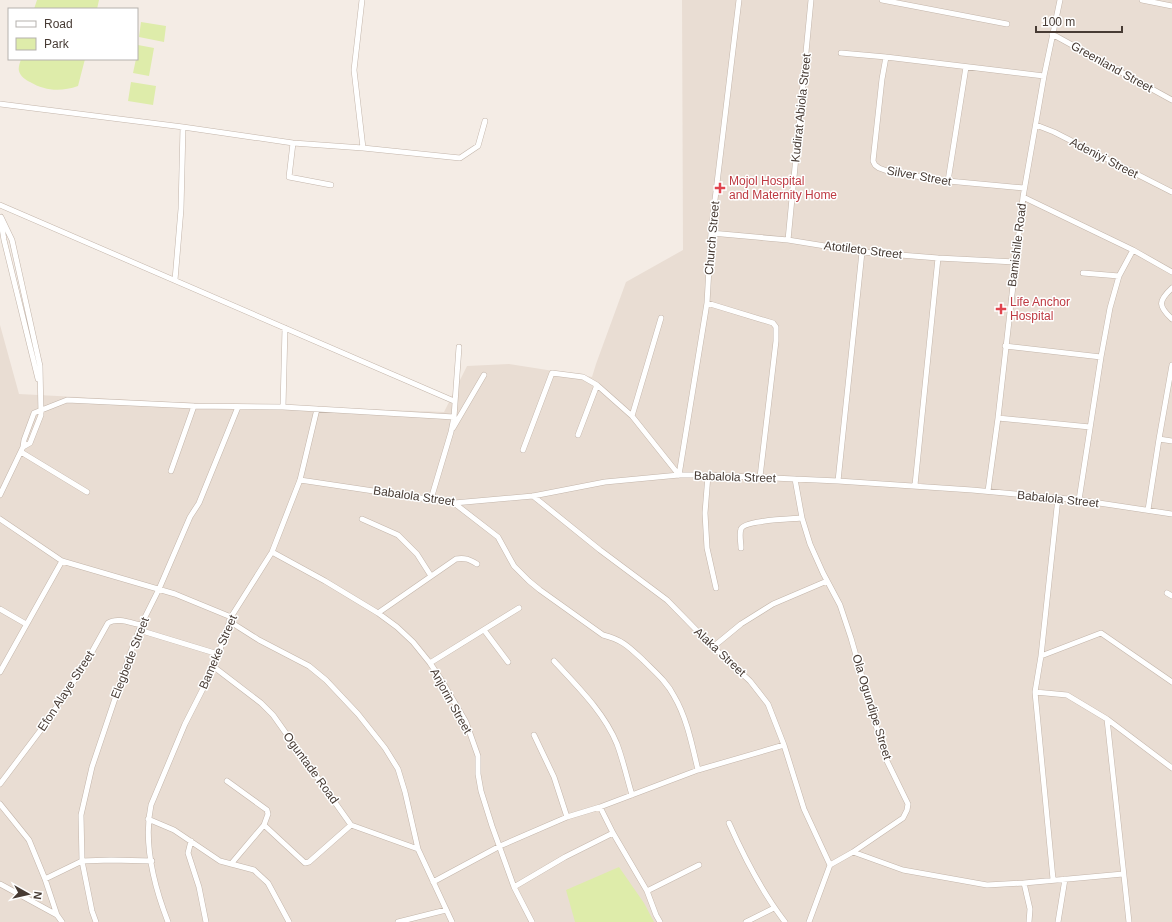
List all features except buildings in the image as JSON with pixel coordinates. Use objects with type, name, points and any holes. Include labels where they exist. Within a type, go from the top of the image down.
[{"type":"street","points":[[362,0],[354,70],[363,148]]},
{"type":"street","name":"Church Street","points":[[679,475],[707,303],[711,233],[739,0]]},
{"type":"street","name":"Kudirat Abiola Street","points":[[788,240],[811,0]]},
{"type":"street","points":[[882,0],[1008,24]]},
{"type":"street","name":"Bamishile Road","points":[[988,491],[998,418],[1024,188],[1052,34],[1060,0]]},
{"type":"street","points":[[1142,0],[1172,6]]},
{"type":"street","name":"Greenland Street","points":[[1052,34],[1172,100]]},
{"type":"street","points":[[841,53],[1044,76]]},
{"type":"street","name":"Silver Street","points":[[886,57],[882,79],[874,161],[875,165],[890,172],[948,181],[1024,188]]},
{"type":"street","points":[[948,181],[961,90],[966,67]]},
{"type":"street","points":[[0,104],[183,127],[294,144],[363,148],[460,158],[478,146],[485,121]]},
{"type":"street","name":"Adeniyi Street","points":[[1036,125],[1054,132],[1172,192]]},
{"type":"street","points":[[175,280],[181,209],[183,127]]},
{"type":"street","points":[[294,144],[289,177],[331,185]]},
{"type":"street","points":[[1023,197],[1133,250],[1172,272]]},
{"type":"street","points":[[0,205],[454,401]]},
{"type":"street","points":[[40,384],[35,369],[4,240],[1,217],[12,240],[40,366],[40,384],[40,410]]},
{"type":"street","name":"Atotileto Street","points":[[711,233],[788,240],[862,252],[1015,262]]},
{"type":"street","points":[[1079,500],[1110,308],[1119,276],[1133,250]]},
{"type":"street","points":[[838,481],[862,252]]},
{"type":"street","points":[[916,485],[938,258]]},
{"type":"street","points":[[1082,273],[1119,276]]},
{"type":"street","points":[[1172,288],[1163,296],[1161,303],[1164,311],[1172,319]]},
{"type":"street","points":[[707,303],[773,323],[776,327],[776,341],[760,477]]},
{"type":"street","points":[[632,416],[661,318]]},
{"type":"street","points":[[283,407],[285,328]]},
{"type":"street","points":[[1005,346],[1101,357]]},
{"type":"street","points":[[431,499],[454,418],[459,347]]},
{"type":"street","points":[[1148,510],[1172,365]]},
{"type":"street","points":[[523,450],[552,373],[583,377],[597,385],[632,416],[679,475]]},
{"type":"street","points":[[451,432],[484,375]]},
{"type":"street","points":[[578,435],[597,385]]},
{"type":"street","points":[[0,495],[22,449],[34,412],[64,400],[194,406],[283,407],[454,418]]},
{"type":"street","points":[[171,471],[194,406]]},
{"type":"street","name":"Elegbede Street","points":[[96,922],[91,906],[82,861],[81,815],[92,768],[140,627],[159,589],[190,518],[200,504],[238,407]]},
{"type":"street","name":"Bameke Street","points":[[168,922],[153,871],[148,840],[148,819],[151,805],[185,724],[214,667],[230,619],[272,552],[300,480],[317,409]]},
{"type":"street","points":[[998,418],[1090,427]]},
{"type":"street","points":[[1159,439],[1172,441]]},
{"type":"street","points":[[22,449],[87,492]]},
{"type":"street","name":"Babalola Street","points":[[300,480],[454,503],[533,496],[605,482],[679,475],[760,477],[916,485],[988,491],[1079,500],[1172,514]]},
{"type":"street","points":[[708,475],[705,513],[707,548],[716,588]]},
{"type":"street","name":"Ola Ogundipe Street","points":[[795,479],[802,518],[810,544],[840,605],[885,757],[908,804],[903,818],[853,852],[830,865]]},
{"type":"street","name":"Alaka Street","points":[[533,496],[600,550],[667,600],[713,647],[750,681],[768,704],[784,745],[804,809],[830,865]]},
{"type":"street","points":[[1053,879],[1036,692],[1058,498]]},
{"type":"street","points":[[454,503],[498,537],[514,566],[540,590],[603,635],[615,638],[626,644],[661,677],[674,696],[686,725],[698,770]]},
{"type":"street","points":[[741,548],[741,529],[744,525],[758,522],[802,518]]},
{"type":"street","points":[[0,519],[62,561],[159,589],[230,619],[259,640],[309,666],[326,680],[358,714],[385,748],[398,769],[405,792],[418,849],[452,922]]},
{"type":"street","points":[[362,519],[398,535],[417,554],[431,576]]},
{"type":"street","name":"Anjorin Street","points":[[272,552],[325,581],[378,613],[397,627],[430,663],[466,722],[478,756],[478,774],[481,791],[492,826],[514,887],[532,922]]},
{"type":"street","points":[[378,613],[456,559],[469,559],[477,564]]},
{"type":"street","points":[[0,672],[62,561]]},
{"type":"street","points":[[713,647],[741,624],[773,604],[827,581]]},
{"type":"street","points":[[430,663],[519,608]]},
{"type":"street","points":[[0,609],[26,624]]},
{"type":"street","name":"Efon Alaye Street","points":[[0,784],[84,666],[108,623],[112,620],[140,627],[218,654]]},
{"type":"street","points":[[484,630],[508,662]]},
{"type":"street","points":[[1041,656],[1101,633],[1172,682]]},
{"type":"street","points":[[554,661],[571,679],[604,720],[617,744],[632,795]]},
{"type":"street","name":"Oguntade Road","points":[[214,667],[261,703],[273,715],[351,825]]},
{"type":"street","points":[[1036,692],[1067,695],[1107,719],[1172,768]]},
{"type":"street","points":[[1107,719],[1129,922]]},
{"type":"street","points":[[534,735],[554,777],[567,817]]},
{"type":"street","points":[[433,882],[500,846],[567,817],[600,807],[698,770],[784,745]]},
{"type":"street","points":[[228,781],[267,810],[268,814],[264,824],[231,864]]},
{"type":"street","points":[[0,804],[29,840],[45,879],[57,915],[62,922]]},
{"type":"street","points":[[600,807],[613,833],[647,891],[660,922]]},
{"type":"street","points":[[148,819],[174,830],[220,861],[254,870],[266,880],[289,922]]},
{"type":"street","points":[[729,823],[742,851],[774,908],[785,922]]},
{"type":"street","points":[[264,824],[305,863],[309,862],[351,825],[418,849]]},
{"type":"street","points":[[514,887],[565,857],[613,833]]},
{"type":"street","points":[[191,842],[188,854],[199,887],[206,922]]},
{"type":"street","points":[[853,852],[903,870],[987,885],[1123,874]]},
{"type":"street","points":[[45,879],[82,861],[152,861]]},
{"type":"street","points":[[647,891],[699,865]]},
{"type":"street","points":[[809,922],[830,865]]},
{"type":"street","points":[[1058,922],[1065,879]]},
{"type":"street","points":[[1024,883],[1030,909],[1029,922]]},
{"type":"street","points":[[0,884],[57,915]]},
{"type":"street","points":[[746,922],[774,908]]},
{"type":"street","points":[[398,922],[446,910]]},
{"type":"shaded area","points":[[682,0],[1172,0],[1172,922],[0,922],[0,325],[19,394],[172,402],[444,412],[467,366],[509,364],[592,377],[626,282],[683,250]]},
{"type":"green space","points":[[37,0],[99,0],[97,8],[34,8]]},
{"type":"green space","points":[[141,22],[166,26],[164,42],[139,37]]},
{"type":"green space","points":[[138,45],[154,48],[149,76],[133,73],[136,60],[138,60]]},
{"type":"green space","points":[[21,60],[85,60],[78,86],[59,90],[47,89],[25,79],[19,71]]},
{"type":"green space","points":[[131,82],[156,86],[153,105],[128,101]]},
{"type":"green space","points":[[619,867],[644,903],[654,922],[575,922],[566,890]]},
{"type":"place","name":"Mojol Hospital and Maternity Home","points":[[720,188]]},
{"type":"place","name":"Life Anchor Hospital","points":[[1001,309]]}]
